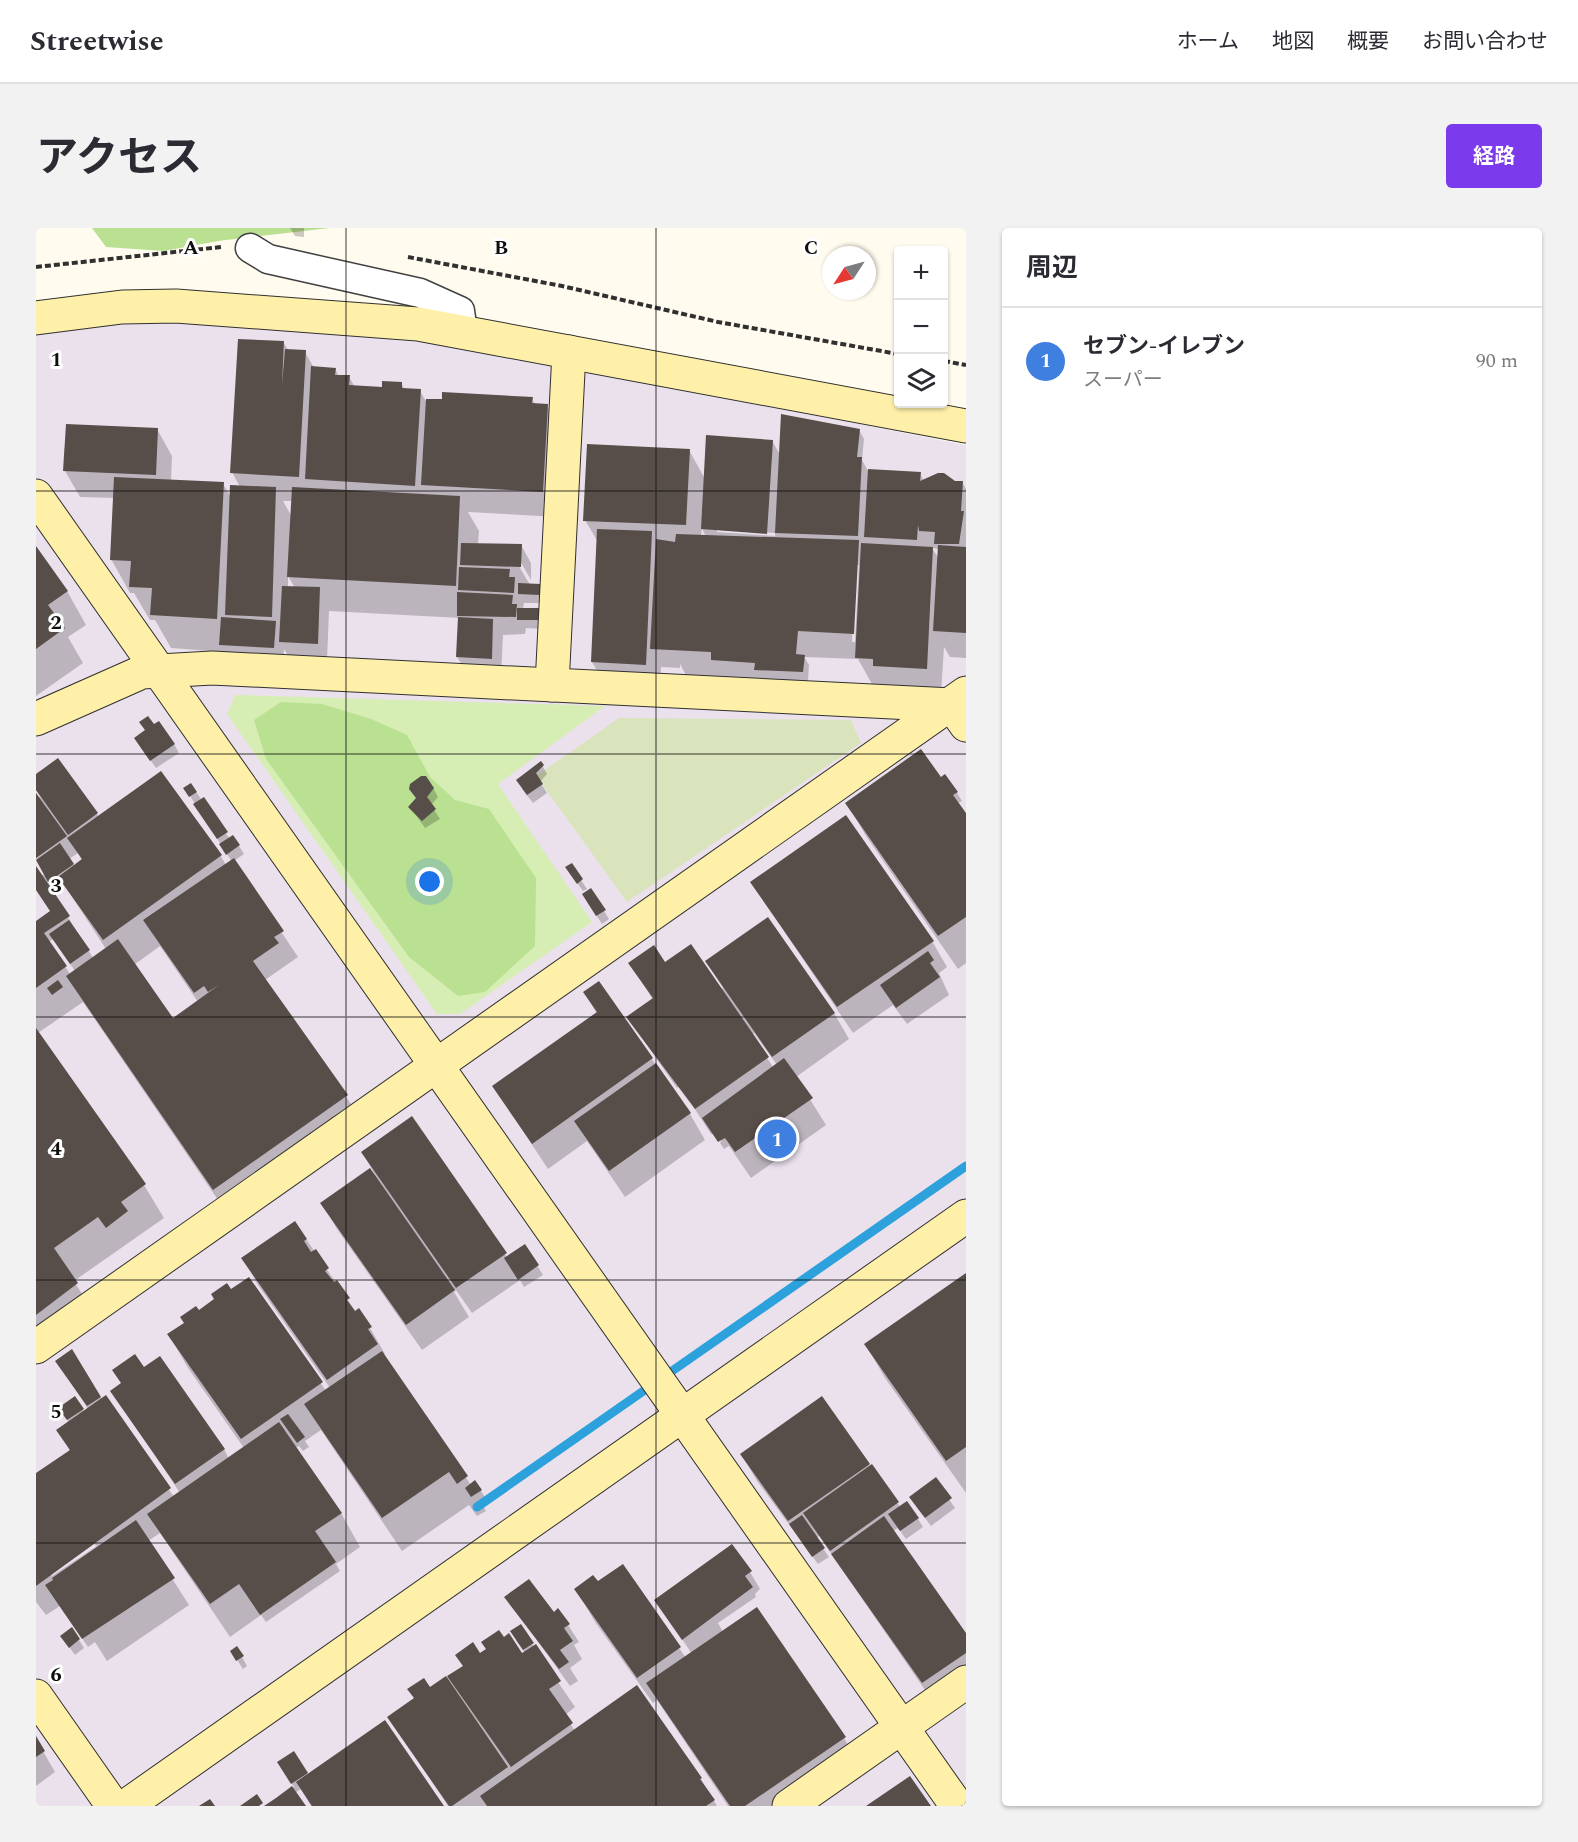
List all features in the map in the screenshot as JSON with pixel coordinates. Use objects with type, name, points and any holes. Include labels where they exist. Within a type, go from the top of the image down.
[{"type":"street","points":[[250,248],[268,259],[420,293],[460,311],[463,332]]},
{"type":"street","points":[[36,318],[122,307],[177,306],[418,324],[966,425]]},
{"type":"street","points":[[552,685],[569,352]]},
{"type":"street","points":[[36,496],[957,1806]]},
{"type":"street","points":[[36,719],[142,672],[212,668],[960,708]]},
{"type":"street","points":[[36,1347],[436,1065],[960,708]]},
{"type":"street","points":[[126,1806],[966,1216]]},
{"type":"street","points":[[789,1806],[966,1682]]},
{"type":"street","points":[[36,1696],[113,1806]]},
{"type":"path","points":[[948,362],[966,365]]},
{"type":"shaded area","points":[[117,319],[404,330],[544,362],[966,445],[966,1806],[36,1806],[36,332]]},
{"type":"green space","points":[[92,228],[330,228],[218,241],[164,251],[106,247]]},
{"type":"green space","points":[[235,695],[605,706],[498,784],[592,922],[460,1014],[437,1014],[227,714]]},
{"type":"green space","points":[[281,702],[322,704],[371,719],[407,735],[430,777],[455,800],[489,809],[536,878],[535,946],[485,992],[458,996],[409,957],[266,759],[254,720]]},
{"type":"green space","points":[[619,718],[851,720],[861,743],[627,902],[536,776]]},
{"type":"building","points":[[238,339],[284,341],[282,385],[285,349],[306,350],[299,477],[230,473]]},
{"type":"building","points":[[311,366],[336,368],[335,375],[350,375],[349,385],[382,387],[382,381],[402,382],[402,388],[421,389],[415,486],[305,479]]},
{"type":"building","points":[[442,392],[533,397],[532,403],[548,404],[543,492],[421,485],[426,399],[442,399]]},
{"type":"building","points":[[781,414],[860,429],[857,457],[862,457],[858,536],[775,533]]},
{"type":"building","points":[[66,424],[158,428],[156,475],[63,471]]},
{"type":"building","points":[[706,435],[773,440],[767,534],[701,529]]},
{"type":"building","points":[[587,444],[690,449],[686,525],[583,521]]},
{"type":"building","points":[[868,469],[921,472],[920,481],[938,473],[944,473],[955,481],[963,481],[961,511],[964,511],[959,544],[934,544],[935,532],[919,531],[918,525],[917,540],[864,537]]},
{"type":"building","points":[[114,477],[224,482],[217,619],[150,615],[152,588],[129,587],[131,561],[110,560]]},
{"type":"building","points":[[230,485],[276,487],[272,617],[225,615]]},
{"type":"building","points":[[292,487],[460,496],[456,586],[287,577]]},
{"type":"building","points":[[597,529],[652,531],[646,665],[591,662]]},
{"type":"building","points":[[676,534],[859,540],[854,634],[798,631],[796,654],[805,655],[803,672],[754,670],[755,663],[711,660],[711,652],[650,649],[656,539],[675,542]]},
{"type":"building","points":[[461,543],[522,544],[521,567],[460,565]]},
{"type":"building","points":[[861,543],[933,547],[927,669],[873,666],[873,659],[855,658]]},
{"type":"building","points":[[938,545],[966,547],[966,633],[933,631]]},
{"type":"building","points":[[36,546],[68,591],[48,605],[65,628],[36,649]]},
{"type":"building","points":[[459,567],[510,569],[509,577],[515,577],[514,593],[458,590]]},
{"type":"building","points":[[518,583],[541,584],[540,595],[518,594]]},
{"type":"building","points":[[282,586],[320,587],[318,644],[279,642]]},
{"type":"building","points":[[457,592],[513,595],[512,604],[517,604],[516,617],[457,616]]},
{"type":"building","points":[[517,608],[539,608],[539,620],[517,620]]},
{"type":"building","points":[[221,617],[276,621],[274,648],[219,645]]},
{"type":"building","points":[[458,617],[493,619],[492,659],[456,657]]},
{"type":"building","points":[[148,716],[154,724],[159,721],[175,744],[150,761],[134,738],[145,730],[139,722]]},
{"type":"building","points":[[921,749],[941,777],[945,774],[958,792],[953,795],[966,813],[966,917],[938,936],[845,803]]},
{"type":"building","points":[[58,758],[98,813],[68,835],[36,790],[36,774]]},
{"type":"building","points":[[541,761],[544,765],[536,773],[543,784],[527,795],[516,780]]},
{"type":"building","points":[[161,771],[222,855],[103,940],[58,877],[82,859],[67,838]]},
{"type":"building","points":[[421,776],[426,776],[434,788],[427,797],[436,809],[422,821],[408,807],[416,798],[409,789],[410,784]]},
{"type":"building","points":[[191,783],[197,792],[189,797],[183,788]]},
{"type":"building","points":[[36,793],[67,836],[36,858]]},
{"type":"building","points":[[204,797],[228,832],[217,839],[193,804]]},
{"type":"building","points":[[846,815],[934,941],[837,1007],[750,882]]},
{"type":"building","points":[[233,835],[240,845],[226,855],[219,844]]},
{"type":"building","points":[[60,843],[74,864],[48,882],[36,860]]},
{"type":"building","points":[[234,858],[284,931],[274,937],[279,943],[253,961],[348,1095],[213,1190],[66,976],[118,939],[173,1018],[219,985],[208,992],[204,986],[194,993],[143,920]]},
{"type":"building","points":[[572,863],[583,879],[577,884],[565,867]]},
{"type":"building","points":[[36,866],[70,916],[44,933],[67,966],[36,988],[36,921],[50,911],[36,890]]},
{"type":"building","points":[[591,888],[606,910],[596,916],[582,894]]},
{"type":"building","points":[[768,917],[835,1013],[772,1057],[705,961]]},
{"type":"building","points":[[69,920],[90,950],[70,964],[49,934]]},
{"type":"building","points":[[691,944],[769,1057],[695,1109],[626,1017],[653,998],[628,963],[654,945],[665,962]]},
{"type":"building","points":[[928,951],[934,960],[930,963],[940,977],[896,1008],[880,985]]},
{"type":"building","points":[[58,980],[63,987],[52,995],[47,988]]},
{"type":"building","points":[[599,981],[653,1058],[532,1144],[492,1086],[597,1012],[583,992]]},
{"type":"building","points":[[36,1028],[146,1184],[121,1202],[128,1211],[106,1228],[98,1217],[54,1248],[78,1283],[36,1315]]},
{"type":"building","points":[[784,1058],[813,1098],[735,1152],[725,1138],[718,1142],[702,1118]]},
{"type":"building","points":[[656,1063],[691,1113],[609,1171],[574,1121]]},
{"type":"building","points":[[412,1116],[507,1253],[456,1288],[361,1152]]},
{"type":"building","points":[[370,1168],[455,1290],[406,1325],[320,1203]]},
{"type":"building","points":[[295,1221],[307,1239],[304,1241],[311,1252],[316,1249],[329,1268],[325,1271],[334,1282],[337,1280],[350,1298],[347,1300],[355,1311],[359,1308],[372,1327],[368,1329],[378,1344],[327,1380],[241,1258]]},
{"type":"building","points":[[525,1244],[539,1265],[518,1280],[504,1258]]},
{"type":"building","points":[[966,1273],[966,1447],[946,1461],[864,1344]]},
{"type":"building","points":[[249,1277],[323,1382],[241,1439],[167,1334],[184,1323],[180,1317],[196,1306],[199,1310],[214,1299],[211,1294],[227,1283],[231,1289]]},
{"type":"building","points":[[72,1349],[101,1397],[87,1406],[55,1361]]},
{"type":"building","points":[[382,1351],[468,1476],[457,1484],[449,1472],[382,1518],[304,1404]]},
{"type":"building","points":[[135,1354],[144,1367],[160,1356],[225,1449],[175,1484],[110,1391],[121,1383],[112,1370]]},
{"type":"building","points":[[106,1395],[171,1488],[36,1586],[36,1473],[70,1450],[56,1430]]},
{"type":"building","points":[[75,1396],[84,1409],[67,1420],[58,1408]]},
{"type":"building","points":[[822,1396],[870,1464],[788,1521],[740,1454]]},
{"type":"building","points":[[288,1414],[305,1437],[297,1443],[280,1419]]},
{"type":"building","points":[[279,1422],[342,1513],[315,1531],[336,1562],[260,1615],[239,1584],[210,1604],[147,1514]]},
{"type":"building","points":[[872,1464],[899,1502],[830,1551],[803,1513]]},
{"type":"building","points":[[936,1477],[952,1498],[925,1518],[909,1497]]},
{"type":"building","points":[[475,1480],[482,1490],[471,1497],[465,1488]]},
{"type":"building","points":[[907,1501],[919,1518],[900,1531],[888,1514]]},
{"type":"building","points":[[802,1515],[825,1548],[812,1557],[789,1524]]},
{"type":"building","points":[[884,1516],[966,1633],[966,1653],[922,1683],[831,1554]]},
{"type":"building","points":[[136,1520],[175,1578],[82,1639],[45,1585]]},
{"type":"building","points":[[732,1544],[752,1571],[745,1576],[753,1587],[682,1640],[654,1600]]},
{"type":"building","points":[[623,1564],[681,1647],[637,1678],[574,1589],[593,1575],[598,1581]]},
{"type":"building","points":[[529,1579],[554,1612],[558,1608],[570,1624],[564,1628],[573,1641],[560,1650],[569,1662],[559,1669],[504,1597]]},
{"type":"building","points":[[757,1607],[846,1737],[745,1806],[730,1806],[646,1683]]},
{"type":"building","points":[[521,1624],[534,1643],[523,1650],[510,1631]]},
{"type":"building","points":[[72,1627],[80,1639],[69,1648],[60,1636]]},
{"type":"building","points":[[499,1630],[504,1637],[509,1633],[522,1653],[536,1644],[561,1681],[549,1689],[573,1723],[511,1767],[447,1676],[463,1666],[455,1655],[473,1642],[480,1653],[486,1649],[481,1642]]},
{"type":"building","points":[[237,1646],[244,1656],[236,1661],[230,1651]]},
{"type":"building","points":[[446,1676],[508,1767],[452,1806],[449,1806],[387,1717],[414,1698],[407,1689],[424,1678],[430,1687]]},
{"type":"building","points":[[637,1685],[715,1800],[706,1806],[487,1806],[480,1796]]},
{"type":"building","points":[[385,1720],[444,1806],[312,1806],[296,1782]]},
{"type":"building","points":[[36,1736],[45,1751],[36,1757]]},
{"type":"building","points":[[294,1751],[308,1773],[291,1784],[277,1762]]},
{"type":"building","points":[[910,1776],[931,1806],[866,1806]]},
{"type":"building","points":[[292,1786],[306,1806],[264,1806],[276,1798]]},
{"type":"building","points":[[257,1794],[263,1803],[259,1806],[240,1806]]},
{"type":"building","points":[[210,1799],[215,1806],[199,1806]]},
{"type":"waterway","points":[[477,1507],[966,1166]]},
{"type":"place","name":"セブン-イレブン","points":[[777,1139]]}]
